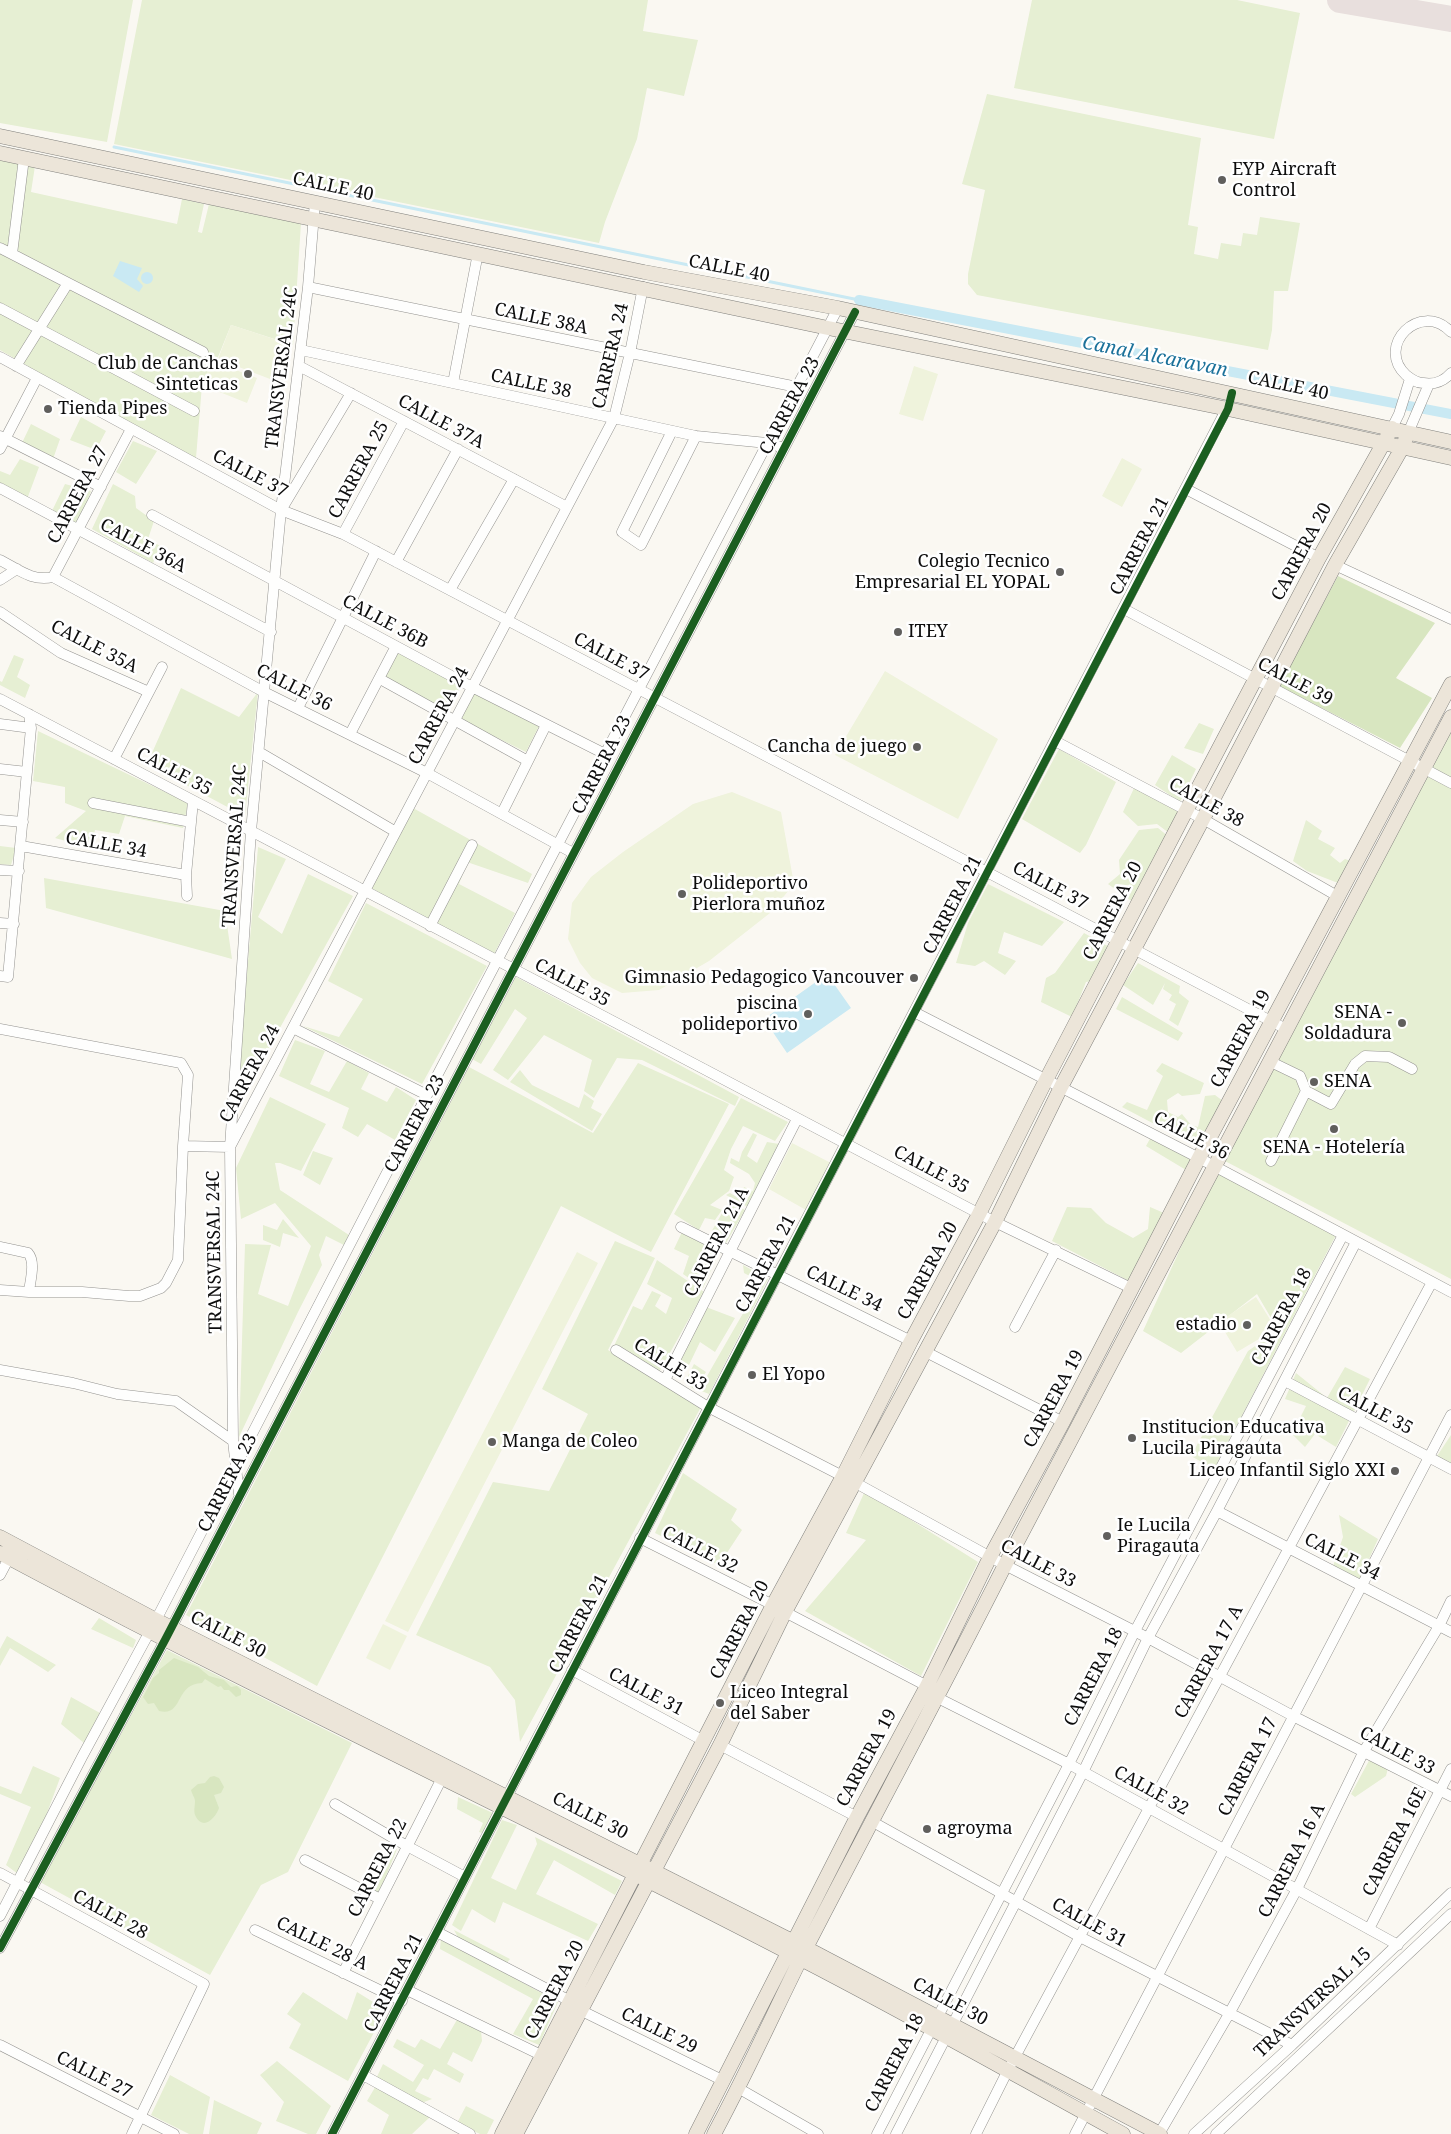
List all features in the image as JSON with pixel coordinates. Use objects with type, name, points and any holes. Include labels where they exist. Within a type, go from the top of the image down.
[{"type":"main road","name":"CALLE 40","points":[[0,136],[644,272],[838,308],[1392,428],[1411,427],[1451,442]]},
{"type":"main road","name":"CALLE 40","points":[[0,153],[643,287],[828,328],[1228,409],[1451,458]]},
{"type":"main road","name":"CARRERA 20","points":[[516,2134],[638,1869],[773,1604],[926,1352],[995,1222],[1061,1087],[1203,820],[1335,565],[1402,448],[1411,427]]},
{"type":"main road","name":"CARRERA 20","points":[[502,2134],[543,2056],[652,1876],[720,1746],[786,1612],[911,1341],[979,1214],[1118,940],[1318,558],[1392,428]]},
{"type":"main road","name":"CARRERA 19","points":[[714,2134],[738,2088],[857,1817],[927,1686],[990,1557],[1063,1422],[1199,1158],[1451,684]]},
{"type":"main road","name":"CARRERA 19","points":[[696,2134],[797,1950],[873,1822],[1005,1565],[1451,717]]},
{"type":"main road","name":"CALLE 30","points":[[0,1537],[168,1634],[442,1778],[504,1802]]},
{"type":"main road","name":"CALLE 30","points":[[4,1555],[153,1626]]},
{"type":"main road","name":"CALLE 30","points":[[168,1634],[797,1950],[1011,2064],[1086,2114],[1123,2134]]},
{"type":"main road","name":"CALLE 30","points":[[1011,2064],[1094,2099],[1159,2134]]},
{"type":"street","points":[[12,254],[24,158]]},
{"type":"street","name":"TRANSVERSAL 24C","points":[[239,1495],[233,1441],[230,1147],[251,831],[276,582],[281,510],[308,288],[314,202]]},
{"type":"street","points":[[0,248],[203,352]]},
{"type":"street","points":[[453,383],[478,253]]},
{"type":"street","points":[[16,366],[68,283]]},
{"type":"street","name":"CARRERA 24","points":[[230,1147],[614,418],[630,354],[643,287]]},
{"type":"street","name":"CALLE 38A","points":[[308,288],[796,387]]},
{"type":"street","points":[[0,308],[194,412]]},
{"type":"street","name":"CARRERA 23","points":[[0,1916],[153,1626],[427,1095],[838,308]]},
{"type":"street","name":"CARRERA 23","points":[[0,1948],[168,1634],[855,312]]},
{"type":"street","points":[[1451,332],[1434,322],[1414,324],[1400,336],[1396,354],[1402,371],[1410,379],[1419,383],[1429,384],[1441,381],[1451,373]]},
{"type":"street","name":"CALLE 38","points":[[301,350],[696,436],[768,443],[784,448]]},
{"type":"street","name":"CALLE 37","points":[[0,358],[281,510],[343,534],[376,551],[1286,1029]]},
{"type":"street","name":"CALLE 37A","points":[[299,366],[567,507]]},
{"type":"street","points":[[0,449],[3,437],[37,378]]},
{"type":"street","points":[[1392,428],[1399,414],[1410,379]]},
{"type":"street","points":[[1411,427],[1429,384]]},
{"type":"street","points":[[281,510],[351,393]]},
{"type":"street","name":"CARRERA 21","points":[[332,2134],[1228,409],[1232,393]]},
{"type":"street","name":"CARRERA 25","points":[[343,534],[404,421]]},
{"type":"street","name":"CARRERA 27","points":[[53,577],[131,429]]},
{"type":"street","points":[[672,431],[622,532],[642,545],[696,436]]},
{"type":"street","points":[[3,437],[100,487]]},
{"type":"street","points":[[396,562],[458,450]]},
{"type":"street","points":[[450,590],[514,479]]},
{"type":"street","name":"CALLE 36A","points":[[0,488],[271,632]]},
{"type":"street","points":[[1186,489],[1318,558]]},
{"type":"street","name":"CALLE 36B","points":[[152,515],[472,687],[605,754]]},
{"type":"street","points":[[298,708],[376,551]]},
{"type":"street","name":"CALLE 36","points":[[0,560],[28,576],[39,579],[53,577],[264,692],[427,773],[573,853]]},
{"type":"street","points":[[1335,565],[1451,619]]},
{"type":"street","points":[[0,580],[17,569]]},
{"type":"street","name":"CALLE 39","points":[[1124,608],[1451,783]]},
{"type":"street","name":"CALLE 35A","points":[[0,612],[60,652],[149,692]]},
{"type":"street","points":[[350,734],[380,680],[396,646]]},
{"type":"street","points":[[114,759],[162,667]]},
{"type":"street","points":[[380,680],[528,761]]},
{"type":"street","name":"CALLE 35","points":[[0,699],[979,1214],[1133,1288]]},
{"type":"street","points":[[4,977],[14,924],[31,728],[29,714]]},
{"type":"street","points":[[0,724],[31,728]]},
{"type":"street","points":[[502,814],[546,725]]},
{"type":"street","name":"CALLE 38","points":[[1055,741],[1186,810],[1339,897]]},
{"type":"street","points":[[259,752],[396,832]]},
{"type":"street","points":[[0,769],[27,772]]},
{"type":"street","points":[[187,896],[186,875],[193,801]]},
{"type":"street","points":[[92,803],[192,822]]},
{"type":"street","points":[[0,820],[23,822]]},
{"type":"street","points":[[430,926],[472,845]]},
{"type":"street","name":"CALLE 34","points":[[21,846],[186,875]]},
{"type":"street","points":[[0,870],[19,871]]},
{"type":"street","points":[[0,923],[14,924]]},
{"type":"street","name":"CALLE 36","points":[[914,1012],[1199,1158],[1451,1292]]},
{"type":"street","points":[[293,1028],[427,1095]]},
{"type":"street","points":[[0,1029],[181,1063],[188,1075],[178,1260],[166,1283],[161,1288],[140,1296],[82,1292],[0,1290]]},
{"type":"street","points":[[1269,1061],[1300,1076],[1306,1092],[1331,1104],[1355,1064],[1365,1056],[1390,1057],[1412,1069]]},
{"type":"street","points":[[1271,1161],[1306,1092]]},
{"type":"street","name":"CARRERA 21A","points":[[665,1380],[797,1119]]},
{"type":"street","points":[[183,1146],[230,1147]]},
{"type":"street","name":"CALLE 34","points":[[681,1227],[911,1341]]},
{"type":"street","name":"CARRERA 18","points":[[877,2134],[1069,1764],[1134,1632],[1343,1235]]},
{"type":"street","name":"CARRERA 18","points":[[896,2134],[1083,1772],[1148,1638],[1217,1511],[1356,1242]]},
{"type":"street","points":[[0,1247],[28,1253],[31,1256],[29,1292]]},
{"type":"street","points":[[1015,1327],[1056,1250]]},
{"type":"street","name":"CARRERA 17 A","points":[[976,2134],[1011,2064],[1432,1282]]},
{"type":"street","name":"CALLE 33","points":[[616,1350],[708,1407],[848,1479],[1005,1565],[1148,1638],[1293,1716],[1451,1796]]},
{"type":"street","points":[[926,1352],[1063,1422]]},
{"type":"street","points":[[0,1370],[72,1383],[117,1394],[176,1402],[233,1441]]},
{"type":"street","name":"CALLE 35","points":[[1284,1381],[1451,1470]]},
{"type":"street","name":"CARRERA 17","points":[[1075,2134],[1451,1415]]},
{"type":"street","name":"CALLE 34","points":[[1217,1511],[1451,1632]]},
{"type":"street","name":"CALLE 32","points":[[640,1538],[773,1604]]},
{"type":"street","points":[[0,1575],[4,1555]]},
{"type":"street","name":"CARRERA 16 A","points":[[1159,2134],[1229,2014],[1297,1890],[1364,1751],[1439,1626],[1451,1601]]},
{"type":"street","points":[[786,1612],[927,1686]]},
{"type":"street","name":"CALLE 31","points":[[572,1670],[704,1741]]},
{"type":"street","name":"CALLE 32","points":[[938,1698],[1069,1764],[1398,1945]]},
{"type":"street","points":[[720,1746],[857,1817]]},
{"type":"street","name":"CARRERA 16E","points":[[1369,1929],[1451,1769]]},
{"type":"street","name":"CARRERA 22","points":[[343,1972],[442,1778]]},
{"type":"street","points":[[335,1804],[407,1846],[466,1876]]},
{"type":"street","name":"CALLE 31","points":[[873,1822],[1080,1937],[1292,2046]]},
{"type":"street","points":[[305,1860],[380,1899]]},
{"type":"street","name":"CALLE 28","points":[[0,1874],[204,1984],[141,2117]]},
{"type":"street","name":"TRANSVERSAL 15","points":[[1194,2134],[1292,2046],[1451,1893]]},
{"type":"street","name":"TRANSVERSAL 15","points":[[1216,2134],[1451,1914]]},
{"type":"street","name":"CALLE 28 A","points":[[255,1930],[402,2001]]},
{"type":"street","name":"CALLE 29","points":[[437,1932],[575,2006],[724,2081]]},
{"type":"street","points":[[407,1990],[543,2056]]},
{"type":"street","name":"CALLE 27","points":[[0,2045],[174,2134]]},
{"type":"street","points":[[363,2075],[470,2134]]},
{"type":"street","points":[[738,2088],[818,2134]]},
{"type":"street","points":[[132,2134],[141,2117]]},
{"type":"green space","points":[[0,0],[133,0],[107,142],[0,123]]},
{"type":"green space","points":[[142,0],[648,0],[643,31],[698,40],[684,96],[647,88],[637,139],[605,222],[599,243],[114,144]]},
{"type":"green space","points":[[1032,0],[1237,0],[1300,13],[1274,139],[1014,88]]},
{"type":"green space","points":[[987,94],[1201,138],[1188,225],[1198,227],[1194,254],[1218,259],[1221,243],[1241,246],[1243,233],[1257,235],[1260,217],[1300,223],[1288,291],[1274,291],[1272,330],[1268,350],[977,295],[968,284],[968,274],[985,190],[962,184]]},
{"type":"green space","points":[[0,158],[35,166],[31,192],[177,224],[182,199],[204,204],[198,232],[202,233],[209,204],[301,223],[293,345],[231,325],[216,362],[212,361],[202,385],[196,458],[0,350]]},
{"type":"green space","points":[[231,325],[283,342],[270,379],[218,359]]},
{"type":"green space","points":[[212,361],[257,378],[247,403],[202,385]]},
{"type":"green space","points":[[914,366],[938,374],[923,421],[899,414]]},
{"type":"green space","points":[[81,417],[106,431],[96,450],[70,440]]},
{"type":"green space","points":[[31,424],[60,439],[53,459],[21,445]]},
{"type":"green space","points":[[133,441],[157,451],[136,484],[116,472]]},
{"type":"green space","points":[[1122,458],[1142,469],[1122,507],[1102,496]]},
{"type":"green space","points":[[20,459],[39,467],[26,502],[0,489],[0,471],[10,475]]},
{"type":"green space","points":[[65,484],[91,491],[78,526],[51,513]]},
{"type":"green space","points":[[113,484],[135,496],[136,508],[154,521],[148,539],[160,546],[153,563],[92,529]]},
{"type":"green space","points":[[1338,576],[1435,623],[1396,678],[1432,698],[1400,748],[1279,686]]},
{"type":"green space","points":[[396,649],[462,684],[448,711],[382,676]]},
{"type":"green space","points":[[14,655],[24,659],[17,677],[30,685],[25,698],[0,685],[0,681],[2,682]]},
{"type":"green space","name":"Cancha de juego","points":[[885,671],[998,739],[958,819],[835,755]]},
{"type":"green space","points":[[181,688],[239,717],[258,692],[245,815],[147,764]]},
{"type":"green space","points":[[474,691],[540,724],[526,752],[461,720]]},
{"type":"green space","points":[[1199,723],[1214,729],[1203,754],[1184,748]]},
{"type":"green space","points":[[1451,727],[1451,1279],[1223,1160]]},
{"type":"green space","points":[[38,731],[188,803],[183,828],[125,816],[119,834],[95,830],[91,848],[55,838],[86,811],[65,803],[65,787],[33,781]]},
{"type":"green space","points":[[1059,749],[1116,782],[1086,845],[1080,853],[1022,819]]},
{"type":"green space","points":[[1172,755],[1196,769],[1180,802],[1155,785]]},
{"type":"green space","points":[[1135,786],[1180,813],[1169,833],[1157,824],[1138,826],[1123,812]]},
{"type":"green space","name":"Polideportivo Pierlora muñoz","points":[[732,792],[781,812],[794,884],[770,913],[709,961],[659,990],[622,993],[592,978],[580,963],[568,939],[572,903],[591,877],[623,852],[693,804]]},
{"type":"green space","points":[[413,808],[532,874],[528,883],[467,862],[459,884],[515,913],[494,954],[371,888]]},
{"type":"green space","points":[[1306,820],[1322,831],[1318,839],[1335,848],[1330,855],[1340,863],[1345,859],[1351,861],[1338,883],[1307,871],[1293,861]]},
{"type":"green space","points":[[1158,828],[1169,837],[1137,905],[1108,884],[1120,874],[1119,860],[1139,830]]},
{"type":"green space","points":[[0,846],[16,848],[11,865],[0,864]]},
{"type":"green space","points":[[258,847],[286,859],[258,917],[282,934],[308,874],[353,896],[235,1109]]},
{"type":"green space","points":[[44,878],[225,911],[232,959],[46,908]]},
{"type":"green space","points":[[988,884],[1064,922],[1042,946],[1004,932],[998,953],[1016,961],[1005,975],[984,961],[975,966],[956,963],[968,923]]},
{"type":"green space","points":[[366,903],[487,966],[422,1084],[303,1026],[339,1037],[363,999],[328,981]]},
{"type":"green space","points":[[1084,933],[1113,949],[1099,980],[1086,982],[1072,1017],[1041,1002],[1046,978],[1055,973]]},
{"type":"green space","points":[[1138,963],[1180,986],[1179,993],[1189,1001],[1178,1026],[1169,1020],[1176,1004],[1169,1000],[1172,995],[1163,989],[1165,983],[1153,1005],[1123,985]]},
{"type":"green space","points":[[516,977],[739,1097],[735,1106],[642,1060],[617,1058],[594,1098],[584,1091],[592,1060],[544,1035],[508,1080],[493,1070],[527,1018],[515,1009],[481,1064],[472,1059]]},
{"type":"green space","points":[[1122,997],[1183,1033],[1178,1041],[1116,1009]]},
{"type":"green space","points":[[295,1040],[325,1051],[310,1084],[329,1092],[347,1061],[369,1073],[361,1089],[387,1102],[396,1087],[416,1100],[395,1140],[367,1124],[358,1137],[342,1128],[349,1108],[279,1076]]},
{"type":"green space","points":[[638,1063],[729,1104],[651,1252],[561,1206],[317,1686],[186,1615],[469,1067],[593,1133]]},
{"type":"green space","points":[[1162,1063],[1204,1083],[1200,1094],[1182,1096],[1178,1093],[1167,1100],[1168,1112],[1178,1117],[1182,1114],[1191,1125],[1198,1127],[1205,1096],[1215,1095],[1223,1101],[1202,1149],[1122,1107],[1127,1102],[1147,1110],[1163,1076],[1156,1071]]},
{"type":"green space","points":[[520,1070],[532,1085],[579,1108],[584,1094],[594,1101],[591,1108],[602,1114],[592,1131],[510,1082]]},
{"type":"green space","points":[[270,1097],[326,1124],[301,1171],[275,1163],[280,1190],[349,1235],[344,1245],[326,1236],[319,1255],[322,1265],[239,1437],[245,1244],[271,1245],[258,1294],[288,1306],[311,1246],[275,1203],[241,1219],[236,1168]]},
{"type":"green space","points":[[741,1098],[788,1122],[775,1141],[743,1126],[731,1149],[724,1170],[734,1177],[729,1191],[710,1205],[722,1210],[715,1220],[705,1218],[699,1230],[674,1214]]},
{"type":"green space","points":[[753,1133],[757,1135],[747,1156],[757,1163],[767,1142],[779,1144],[748,1207],[726,1195],[730,1193],[740,1199],[744,1187],[753,1191],[755,1183],[749,1174],[730,1163],[731,1158],[739,1162],[742,1152]]},
{"type":"green space","points":[[1152,1135],[1193,1159],[1186,1170],[1146,1146]]},
{"type":"green space","points":[[792,1143],[831,1163],[806,1210],[769,1189]]},
{"type":"green space","points":[[313,1151],[333,1158],[320,1185],[303,1175]]},
{"type":"green space","points":[[1215,1172],[1336,1235],[1214,1469],[1191,1456],[1248,1351],[1278,1330],[1257,1294],[1181,1353],[1143,1331]]},
{"type":"green space","points":[[729,1201],[745,1210],[726,1243],[710,1234]]},
{"type":"green space","points":[[1067,1207],[1091,1208],[1106,1223],[1133,1238],[1148,1229],[1150,1207],[1164,1213],[1131,1282],[1052,1241]]},
{"type":"green space","points":[[283,1219],[299,1238],[283,1233],[280,1247],[263,1240],[263,1225],[277,1230]]},
{"type":"green space","points":[[682,1232],[719,1253],[703,1288],[683,1274],[689,1256],[674,1249]]},
{"type":"green space","points":[[615,1241],[655,1258],[608,1350],[701,1407],[520,1742],[515,1700],[490,1667],[416,1635],[493,1482],[549,1491],[588,1414],[542,1389]]},
{"type":"green space","name":"Manga de Coleo","points":[[577,1252],[598,1263],[408,1632],[385,1621]]},
{"type":"green space","points":[[657,1260],[704,1292],[658,1374],[613,1348],[633,1306],[642,1310],[652,1291],[661,1295],[655,1306],[666,1314],[672,1298],[647,1284]]},
{"type":"green space","points":[[743,1265],[768,1279],[709,1394],[699,1390],[761,1282],[744,1273]]},
{"type":"green space","name":"estadio","points":[[1256,1297],[1276,1329],[1237,1352],[1219,1322]]},
{"type":"green space","points":[[706,1307],[735,1318],[715,1352],[700,1342],[689,1365],[680,1360]]},
{"type":"green space","points":[[694,1364],[706,1372],[695,1390],[685,1382]]},
{"type":"green space","points":[[1345,1367],[1370,1379],[1336,1447],[1315,1434],[1305,1447],[1292,1434],[1306,1406],[1285,1399],[1296,1373],[1327,1398]]},
{"type":"green space","points":[[1451,1435],[1451,1468],[1435,1459]]},
{"type":"green space","points":[[683,1473],[737,1509],[731,1520],[742,1530],[719,1565],[655,1533]]},
{"type":"green space","points":[[865,1491],[978,1562],[921,1676],[805,1611],[866,1540],[846,1533]]},
{"type":"green space","points":[[1339,1515],[1378,1539],[1360,1579],[1333,1566],[1343,1537]]},
{"type":"green space","points":[[99,1618],[136,1640],[133,1648],[91,1629]]},
{"type":"green space","points":[[383,1624],[407,1636],[390,1670],[366,1658]]},
{"type":"green space","points":[[7,1636],[56,1665],[48,1672],[10,1648],[0,1666],[0,1649]]},
{"type":"green space","points":[[167,1650],[352,1743],[288,1872],[261,1885],[210,1975],[40,1882]]},
{"type":"green space","points":[[174,1658],[198,1667],[209,1676],[224,1680],[231,1687],[237,1686],[241,1690],[241,1695],[236,1697],[229,1690],[224,1690],[221,1686],[218,1687],[205,1679],[202,1683],[187,1689],[172,1709],[167,1712],[159,1711],[154,1703],[148,1704],[143,1697],[153,1678],[159,1673],[159,1670]]},
{"type":"green space","points":[[71,1697],[100,1713],[84,1743],[61,1724]]},
{"type":"green space","points":[[1371,1757],[1389,1764],[1386,1776],[1355,1797],[1351,1794]]},
{"type":"green space","points":[[33,1766],[60,1778],[44,1821],[18,1874],[6,1865],[31,1807],[0,1794],[0,1786],[21,1794]]},
{"type":"green space","points":[[214,1776],[219,1778],[224,1787],[221,1793],[214,1795],[219,1808],[215,1815],[206,1823],[203,1823],[195,1815],[195,1800],[191,1790]]},
{"type":"green space","points":[[458,1797],[495,1814],[485,1834],[479,1832],[483,1823],[457,1809]]},
{"type":"green space","points":[[502,1820],[517,1825],[491,1878],[516,1890],[537,1844],[535,1837],[622,1881],[615,1895],[554,1860],[536,1894],[598,1924],[588,1941],[503,1902],[495,1923],[472,1909],[461,1931],[452,1925]]},
{"type":"green space","points":[[392,1847],[397,1849],[378,1896],[370,1892]]},
{"type":"green space","points":[[454,1930],[510,1959],[505,1965],[460,1941]]},
{"type":"green space","points":[[441,1938],[558,2002],[539,2045],[513,2034],[533,1999],[440,1949]]},
{"type":"green space","points":[[303,1992],[347,2020],[357,1992],[386,2010],[348,2081],[289,2048],[301,2024],[287,2014]]},
{"type":"green space","points":[[458,2018],[481,2031],[482,2041],[472,2062],[453,2052],[447,2064],[464,2074],[460,2083],[434,2069],[428,2080],[423,2078],[415,2091],[432,2099],[419,2104],[375,2081],[383,2064],[413,2082],[424,2065],[393,2047],[397,2039],[415,2048],[421,2039],[440,2049]]},
{"type":"green space","points":[[277,2061],[331,2106],[316,2134],[308,2134],[276,2121],[284,2102],[260,2075]]},
{"type":"green space","points":[[170,2075],[210,2097],[203,2134],[189,2134],[151,2115]]},
{"type":"green space","points":[[377,2084],[430,2117],[412,2134],[381,2134],[389,2115],[367,2101]]},
{"type":"green space","points":[[214,2100],[262,2123],[257,2134],[209,2134]]},
{"type":"green space","points":[[466,2106],[494,2120],[487,2134],[480,2134],[457,2123]]},
{"type":"water","points":[[120,261],[142,268],[137,279],[143,286],[139,292],[113,276]]},
{"type":"water","points":[[147,272],[153,278],[147,284],[141,278]]},
{"type":"water","name":"piscina polideportivo","points":[[827,974],[851,1008],[787,1053],[764,1019]]},
{"type":"waterway","points":[[114,147],[859,300]]},
{"type":"waterway","name":"Canal Alcaravan","points":[[859,300],[1451,414]]},
{"type":"taxiway","points":[[1340,0],[1451,19]]},
{"type":"cycle path","points":[[0,1948],[165,1640],[855,312]]},
{"type":"cycle path","points":[[332,2134],[1228,409],[1232,393]]},
{"type":"place","name":"EYP Aircraft Control","points":[[1222,180]]},
{"type":"place","name":"Club de Canchas Sinteticas","points":[[248,374]]},
{"type":"place","name":"Tienda Pipes","points":[[48,409]]},
{"type":"place","name":"Colegio Tecnico Empresarial EL YOPAL","points":[[1060,572]]},
{"type":"place","name":"ITEY","points":[[898,632]]},
{"type":"place","name":"Cancha de juego","points":[[917,747]]},
{"type":"place","name":"Polideportivo Pierlora muñoz","points":[[682,894]]},
{"type":"place","name":"Gimnasio Pedagogico Vancouver","points":[[914,978]]},
{"type":"place","name":"piscina polideportivo","points":[[808,1014]]},
{"type":"place","name":"SENA - Soldadura","points":[[1402,1023]]},
{"type":"place","name":"SENA","points":[[1314,1082]]},
{"type":"place","name":"SENA - Hotelería","points":[[1334,1129]]},
{"type":"place","name":"estadio","points":[[1247,1325]]},
{"type":"place","name":"El Yopo","points":[[752,1375]]},
{"type":"place","name":"Institucion Educativa Lucila Piragauta","points":[[1132,1438]]},
{"type":"place","name":"Manga de Coleo","points":[[492,1442]]},
{"type":"place","name":"Liceo Infantil Siglo XXI","points":[[1395,1471]]},
{"type":"place","name":"Ie Lucila Piragauta","points":[[1107,1536]]},
{"type":"place","name":"Liceo Integral del Saber","points":[[720,1703]]},
{"type":"place","name":"agroyma","points":[[927,1829]]}]
